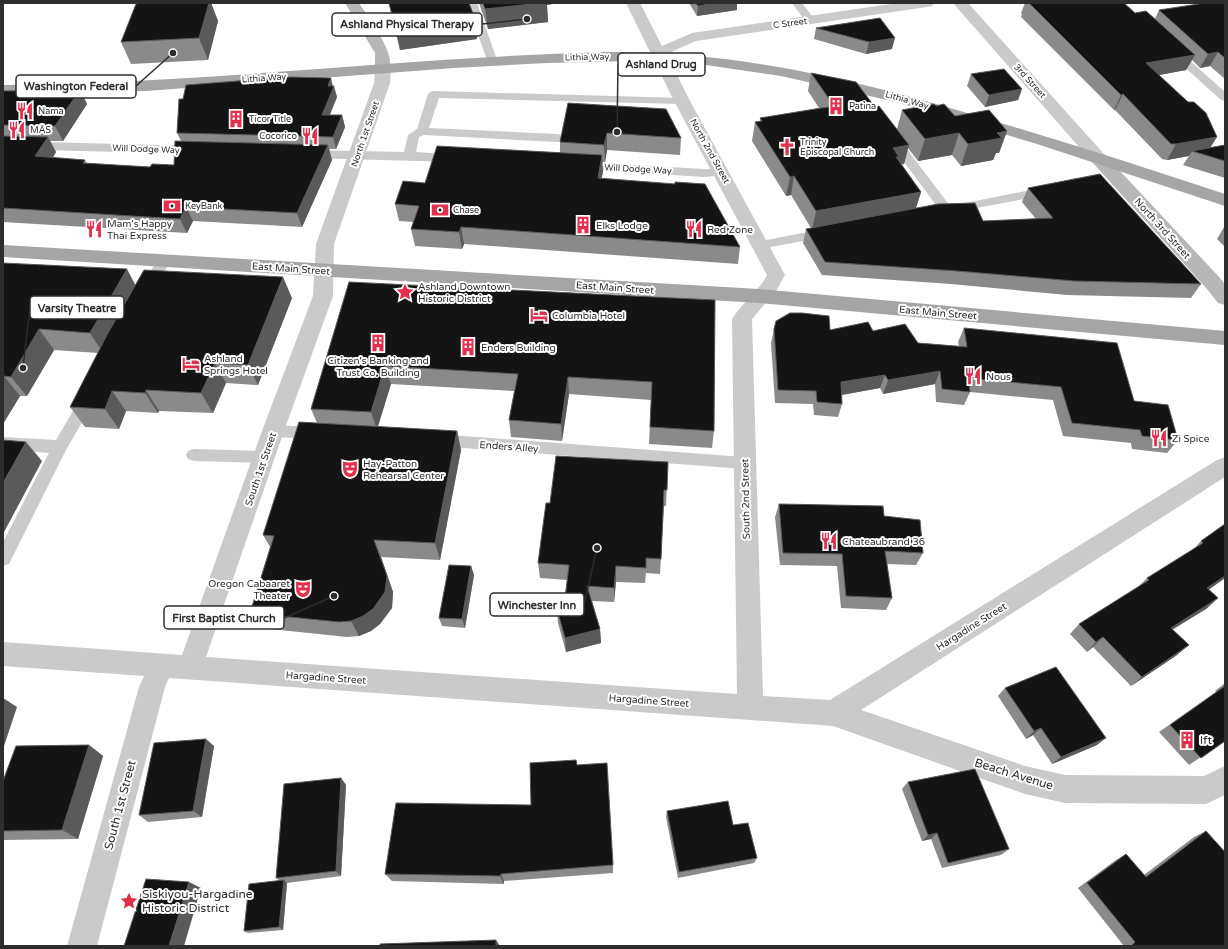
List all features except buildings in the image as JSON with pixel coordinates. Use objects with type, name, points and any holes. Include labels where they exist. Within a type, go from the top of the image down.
[{"type":"main road","name":"Lithia Way","points":[[3,90],[105,88],[197,83],[492,60],[660,57],[764,68],[853,85],[911,101],[1099,159],[1225,200]]},
{"type":"main road","name":"East Main Street","points":[[3,251],[759,296],[1225,338]]},
{"type":"street","name":"North 1st Street","points":[[324,270],[325,244],[358,155],[382,83],[382,54],[352,3]]},
{"type":"street","name":"North 2nd Street","points":[[633,3],[682,101],[776,275],[773,283],[759,296]]},
{"type":"street","name":"C Street","points":[[660,57],[668,48],[692,37],[927,3]]},
{"type":"street","name":"3rd Street","points":[[960,3],[1099,159]]},
{"type":"street","name":"North 3rd Street","points":[[1099,159],[1110,178],[1225,298]]},
{"type":"street","name":"South 1st Street","points":[[190,667],[273,431],[323,296],[324,270]]},
{"type":"street","name":"South 2nd Street","points":[[750,707],[742,319],[748,308],[759,296]]},
{"type":"street","name":"Hargadine Street","points":[[3,654],[833,713],[1225,466]]},
{"type":"street","name":"South 1st Street","points":[[82,946],[152,687],[161,665]]},
{"type":"street","name":"Beach Avenue","points":[[833,713],[1025,780],[1065,789],[1206,790],[1225,780]]},
{"type":"lane","points":[[472,3],[492,60]]},
{"type":"lane","points":[[797,3],[810,20]]},
{"type":"lane","points":[[1167,45],[1225,98]]},
{"type":"lane","points":[[853,85],[867,104]]},
{"type":"lane","points":[[422,131],[434,94],[682,101]]},
{"type":"lane","points":[[885,128],[946,209]]},
{"type":"lane","points":[[409,155],[414,135],[422,131],[557,138]]},
{"type":"lane","name":"Will Dodge Way","points":[[3,145],[206,150]]},
{"type":"lane","points":[[299,153],[382,156],[409,155],[465,158]]},
{"type":"lane","name":"Will Dodge Way","points":[[568,165],[704,173],[721,172]]},
{"type":"lane","points":[[931,212],[1061,188]]},
{"type":"lane","points":[[761,245],[838,230]]},
{"type":"lane","points":[[139,306],[164,260]]},
{"type":"lane","points":[[3,559],[60,447],[93,388]]},
{"type":"lane","points":[[273,431],[335,434]]},
{"type":"lane","name":"Enders Alley","points":[[420,439],[744,463]]},
{"type":"lane","points":[[3,443],[60,447]]},
{"type":"lane","points":[[194,455],[264,457]]},
{"type":"place","name":"Ashland Physical Therapy","points":[[527,19]]},
{"type":"place","name":"Washington Federal","points":[[173,53]]},
{"type":"place","name":"Patina","points":[[836,106]]},
{"type":"place","name":"Nama","points":[[25,111]]},
{"type":"place","name":"Ticor Title","points":[[236,119]]},
{"type":"place","name":"MÄS","points":[[17,130]]},
{"type":"place","name":"Ashland Drug","points":[[617,132]]},
{"type":"place","name":"Cocorico","points":[[310,136]]},
{"type":"place","name":"Trinity Episcopal Church","points":[[787,147]]},
{"type":"place","name":"KeyBank","points":[[172,206]]},
{"type":"place","name":"Chase","points":[[440,210]]},
{"type":"place","name":"Elks Lodge","points":[[583,225]]},
{"type":"place","name":"Mam's Happy Thai Express","points":[[94,229]]},
{"type":"place","name":"Red Zone","points":[[694,229]]},
{"type":"place","name":"Ashland Downtown Historic District","points":[[405,292]]},
{"type":"place","name":"Columbia Hotel","points":[[539,315]]},
{"type":"place","name":"Citizen's Banking and Trust Co. Building","points":[[378,343]]},
{"type":"place","name":"Enders Building","points":[[468,347]]},
{"type":"place","name":"Ashland Springs Hotel","points":[[191,364]]},
{"type":"place","name":"Varsity Theatre","points":[[23,368]]},
{"type":"place","name":"Nous","points":[[973,376]]},
{"type":"place","name":"Zi Spice","points":[[1159,438]]},
{"type":"place","name":"Hay-Patton Rehearsal Center","points":[[350,469]]},
{"type":"place","name":"Chateaubrand 36","points":[[829,541]]},
{"type":"place","name":"Winchester Inn","points":[[597,548]]},
{"type":"place","name":"Oregon Cabaaret Theater","points":[[303,589]]},
{"type":"place","name":"First Baptist Church","points":[[334,596]]},
{"type":"place","name":"lft","points":[[1187,740]]},
{"type":"place","name":"Siskiyou-Hargadine Historic District","points":[[129,901]]}]
